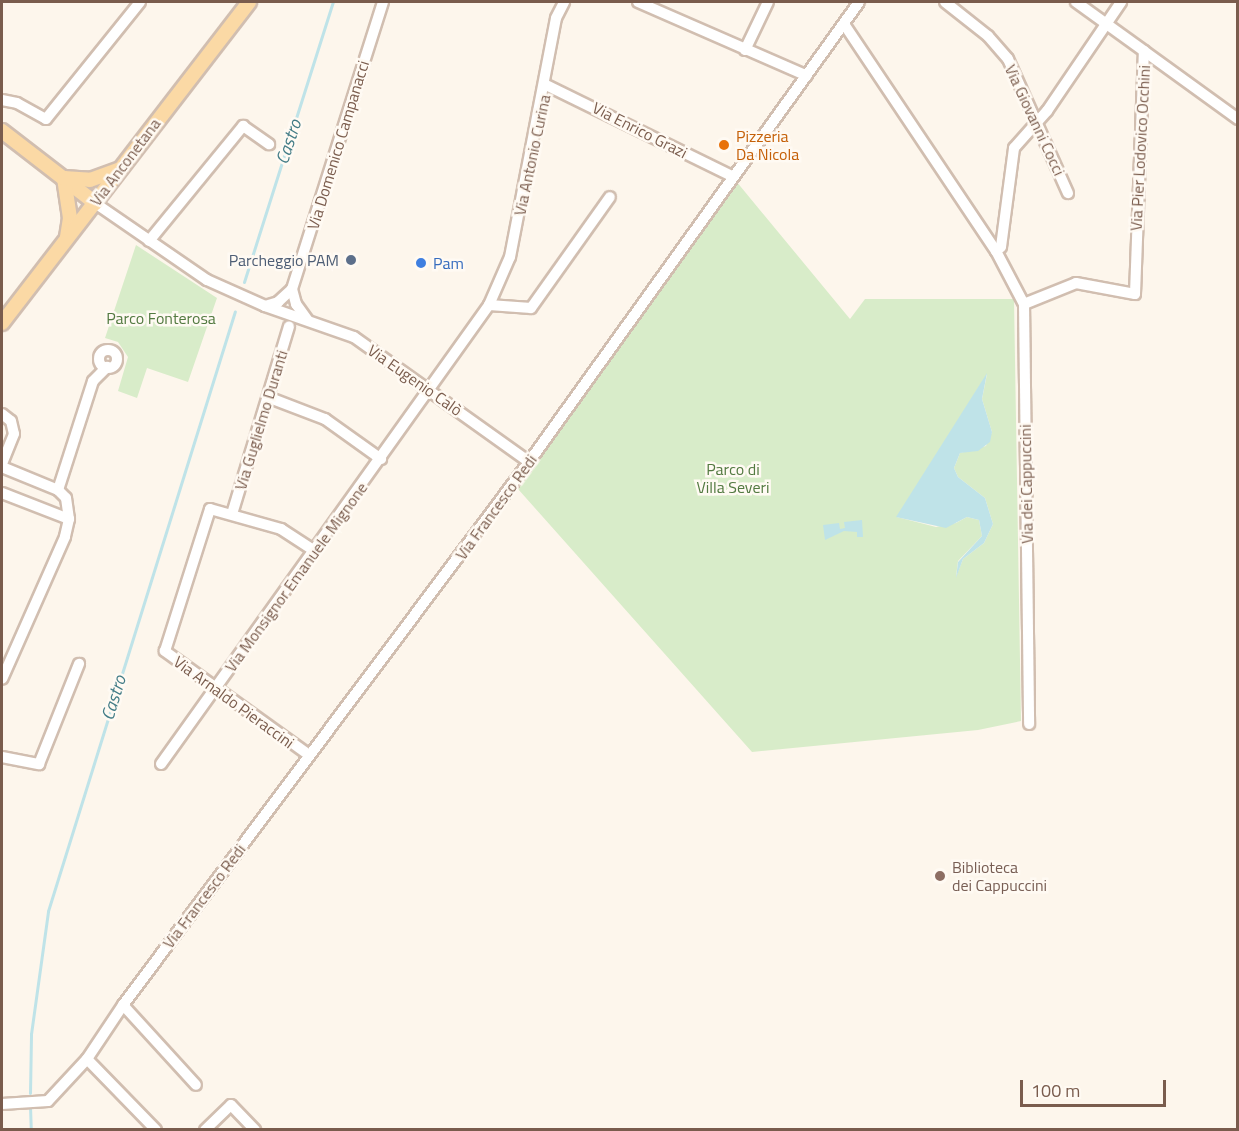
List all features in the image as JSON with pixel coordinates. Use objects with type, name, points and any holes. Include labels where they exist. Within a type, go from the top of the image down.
[{"type":"main road","name":"Via Anconetana","points":[[2,323],[249,2]]},
{"type":"main road","points":[[2,131],[95,203]]},
{"type":"main road","points":[[64,178],[90,180],[119,170]]},
{"type":"main road","points":[[64,178],[70,218],[66,240]]},
{"type":"street","points":[[2,100],[17,103],[41,119],[51,116],[140,2]]},
{"type":"street","name":"Via Domenico Campanacci","points":[[292,289],[383,2]]},
{"type":"street","name":"Via Antonio Curina","points":[[430,390],[489,305],[510,257],[546,85],[556,18],[564,2]]},
{"type":"street","points":[[638,2],[807,76]]},
{"type":"street","points":[[745,50],[768,2]]},
{"type":"street","name":"Via Francesco Redi","points":[[2,1104],[48,1101],[87,1059],[123,1005],[529,462],[859,2]]},
{"type":"street","name":"Via Giovanni Cocci","points":[[945,2],[988,36],[1008,59],[1029,109],[1038,118],[1068,193]]},
{"type":"street","name":"Via Pier Lodovico Occhini","points":[[1024,304],[1076,283],[1135,294],[1144,51],[1076,2]]},
{"type":"street","points":[[996,251],[1001,247],[1014,148],[1038,118],[1047,111],[1121,2]]},
{"type":"street","name":"Via dei Cappuccini","points":[[844,24],[996,251],[1024,304],[1029,724]]},
{"type":"street","points":[[1144,51],[1238,119]]},
{"type":"street","name":"Via Enrico Grazi","points":[[546,85],[732,176]]},
{"type":"street","points":[[149,241],[243,126],[269,144]]},
{"type":"street","points":[[489,305],[531,308],[610,197]]},
{"type":"street","name":"Via Eugenio Calò","points":[[95,203],[207,280],[265,306],[354,337],[529,462]]},
{"type":"street","points":[[265,306],[278,302],[292,289],[296,304],[307,320]]},
{"type":"street","name":"Via Guglielmo Duranti","points":[[232,514],[270,398],[289,326]]},
{"type":"street","points":[[58,490],[99,358],[104,351],[115,353],[115,362],[93,381]]},
{"type":"street","points":[[99,358],[107,367]]},
{"type":"street","name":"Via Monsignor Emanuele Mignone","points":[[161,764],[430,390]]},
{"type":"street","points":[[270,398],[325,419],[381,459]]},
{"type":"street","points":[[2,414],[10,421],[14,434],[2,466],[58,490],[66,498],[69,519],[65,537],[2,679]]},
{"type":"street","points":[[2,493],[69,519]]},
{"type":"street","name":"Via Arnaldo Pieraccini","points":[[232,514],[210,509],[165,651],[309,755]]},
{"type":"street","points":[[232,514],[281,529],[313,550]]},
{"type":"street","points":[[2,756],[39,764],[79,664]]},
{"type":"street","points":[[123,1005],[196,1085]]},
{"type":"street","points":[[87,1059],[156,1130]]},
{"type":"street","points":[[206,1130],[231,1105],[255,1130]]},
{"type":"green space","name":"Parco di Villa Severi","points":[[736,181],[850,319],[865,299],[1014,299],[1021,721],[978,730],[752,752],[518,489]],"holes":[[[987,374],[982,399],[992,432],[986,446],[960,453],[954,468],[958,477],[985,498],[993,524],[984,543],[963,559],[956,577],[958,561],[982,536],[979,520],[967,517],[956,523],[936,527],[897,517]]]},
{"type":"green space","name":"Parco Fonterosa","points":[[136,245],[217,298],[188,382],[147,368],[137,398],[118,391],[128,357],[118,342],[105,338]]},
{"type":"water","points":[[987,373],[982,399],[992,432],[990,442],[978,451],[960,453],[954,468],[958,477],[985,498],[993,524],[984,543],[963,559],[956,578],[958,562],[982,536],[979,520],[967,517],[946,528],[896,517]]},
{"type":"water","points":[[862,520],[863,537],[857,537],[857,532],[844,531],[825,540],[823,525],[839,523],[840,529],[845,528],[844,522]]},
{"type":"waterway","name":"Castro","points":[[244,282],[333,2]]},
{"type":"waterway","name":"Castro","points":[[30,1093],[31,1034],[48,911],[235,311]]},
{"type":"waterway","name":"Castro","points":[[30,1106],[31,1130]]},
{"type":"place","name":"Pizzeria Da Nicola","points":[[724,145]]},
{"type":"place","name":"Parcheggio PAM","points":[[351,260]]},
{"type":"place","name":"Pam","points":[[421,263]]},
{"type":"place","name":"Biblioteca dei Cappuccini","points":[[940,876]]}]
